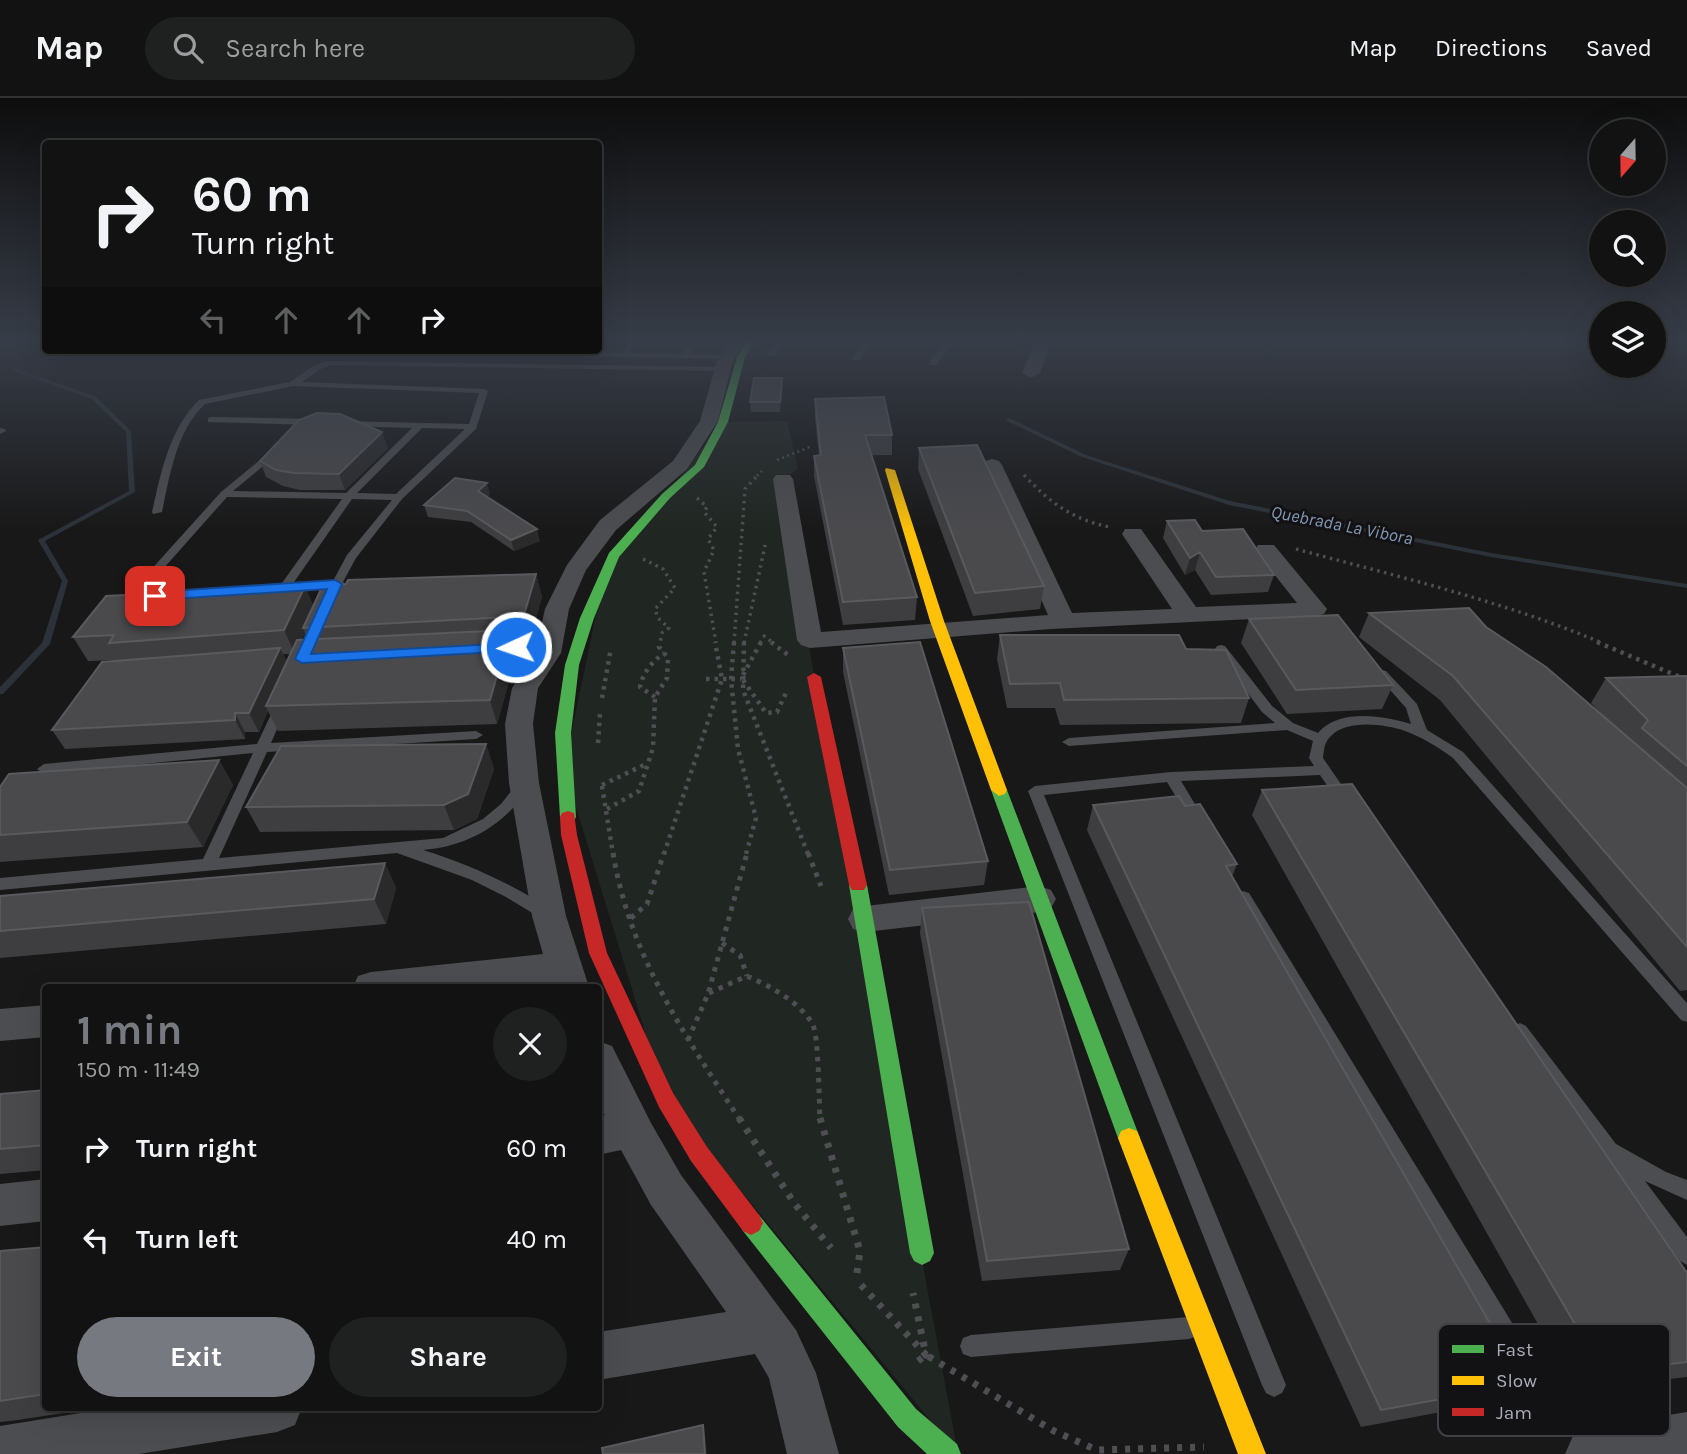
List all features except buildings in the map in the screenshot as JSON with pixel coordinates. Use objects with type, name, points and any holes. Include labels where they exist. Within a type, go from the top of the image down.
[{"type":"street","points":[[430,984],[568,977],[549,916],[524,783],[519,724],[525,688],[548,653],[557,609],[586,552],[620,514],[680,465],[709,421],[714,405]]},
{"type":"street","points":[[728,405],[715,440],[699,467],[650,513],[613,555],[587,618],[571,671],[564,733],[569,835],[598,953],[614,993],[666,1100],[699,1154],[907,1418],[947,1454]]},
{"type":"street","points":[[992,465],[1064,622]]},
{"type":"street","points":[[890,470],[941,631],[1038,899],[1200,1328],[1252,1454]]},
{"type":"street","points":[[783,479],[810,640],[1064,622],[1315,609],[1276,549]]},
{"type":"street","points":[[620,514],[650,513]]},
{"type":"street","points":[[1124,531],[1189,615]]},
{"type":"street","points":[[537,673],[548,668],[571,671]]},
{"type":"street","points":[[814,677],[865,919],[922,1253]]},
{"type":"street","points":[[865,919],[1038,899]]},
{"type":"street","points":[[0,1025],[42,1021]]},
{"type":"street","points":[[602,1076],[615,1133],[666,1190],[765,1329],[792,1373],[813,1454]]},
{"type":"street","points":[[0,1205],[42,1200]]},
{"type":"street","points":[[602,1355],[765,1329]]},
{"type":"street","points":[[0,1451],[252,1411]]},
{"type":"street","points":[[1591,1454],[1687,1437]]},
{"type":"lane","points":[[157,512],[167,468],[191,410],[197,405]]},
{"type":"lane","points":[[324,609],[351,557],[399,497],[472,426],[479,405]]},
{"type":"lane","points":[[211,420],[326,422]]},
{"type":"lane","points":[[302,430],[312,422]]},
{"type":"lane","points":[[339,422],[472,426]]},
{"type":"lane","points":[[283,590],[349,496],[420,425]]},
{"type":"lane","points":[[143,585],[224,494],[283,446]]},
{"type":"lane","points":[[224,494],[399,497]]},
{"type":"lane","points":[[269,590],[349,583]]},
{"type":"lane","points":[[1220,649],[1267,709],[1289,726],[1320,739]]},
{"type":"lane","points":[[1370,661],[1412,708],[1421,733]]},
{"type":"lane","points":[[209,864],[287,692]]},
{"type":"lane","points":[[1355,814],[1316,758],[1320,739],[1325,733],[1342,724],[1366,721],[1394,724],[1421,733],[1458,755],[1687,1015]]},
{"type":"lane","points":[[1069,742],[1289,726]]},
{"type":"lane","points":[[44,769],[262,748],[476,735]]},
{"type":"lane","points":[[1274,1385],[1035,791],[1171,777],[1322,770]]},
{"type":"lane","points":[[1171,777],[1207,836]]},
{"type":"lane","points":[[0,884],[444,843],[472,833],[496,818],[513,801],[524,783]]},
{"type":"lane","points":[[392,848],[457,866],[490,880],[549,916]]},
{"type":"lane","points":[[1236,884],[1500,1324]]},
{"type":"lane","points":[[1512,1020],[1687,1254]]},
{"type":"lane","points":[[1603,1140],[1644,1171],[1687,1190]]},
{"type":"lane","points":[[971,1346],[1200,1328]]},
{"type":"path","points":[[688,1040],[708,994],[756,818],[738,749],[731,680],[745,489],[767,465],[812,446]]},
{"type":"path","points":[[1014,468],[1046,498],[1073,518],[1124,531]]},
{"type":"path","points":[[631,919],[647,904],[722,679],[704,572],[714,550],[708,539],[717,527],[704,512],[707,507],[703,500],[694,496]]},
{"type":"path","points":[[767,540],[747,631],[741,678],[743,690],[824,894]]},
{"type":"path","points":[[1276,549],[1474,597],[1563,627],[1687,680]]},
{"type":"path","points":[[638,566],[646,551]]},
{"type":"path","points":[[607,809],[639,791],[653,748],[654,697],[667,678],[668,658],[659,647],[662,634],[669,628],[658,618],[655,609],[675,588],[673,579],[656,563],[642,558]]},
{"type":"path","points":[[706,679],[741,678],[764,636],[790,656]]},
{"type":"path","points":[[598,751],[600,705],[612,643]]},
{"type":"path","points":[[654,697],[640,687],[641,680],[657,657],[664,653]]},
{"type":"path","points":[[741,678],[766,712],[771,714],[777,712],[794,685]]},
{"type":"path","points":[[601,785],[646,764]]},
{"type":"path","points":[[599,774],[617,876],[642,956],[688,1040],[794,1203],[833,1251]]},
{"type":"path","points":[[722,943],[735,948],[745,962],[747,976]]},
{"type":"path","points":[[708,994],[747,976],[766,984],[796,1005],[814,1025],[820,1121],[860,1251],[856,1280]]},
{"type":"path","points":[[848,1270],[926,1355],[1054,1432],[1097,1450],[1206,1447],[1208,1454]]},
{"type":"path","points":[[912,1288],[926,1355]]},
{"type":"path","points":[[883,1387],[926,1355]]},
{"type":"shaded area","points":[[787,421],[798,469],[783,479],[814,677],[958,1454],[666,1100],[564,768],[605,572],[723,422]]},
{"type":"waterway","points":[[0,692],[46,644],[65,581],[41,540],[132,492],[129,432],[101,405]]},
{"type":"waterway","name":"Quebrada La Vibora","points":[[1009,420],[1084,456],[1229,503],[1491,555],[1687,586]]},
{"type":"traffic: fast","points":[[568,817],[563,733],[572,665],[587,618],[613,556],[666,496],[699,467],[723,422],[728,405]]},
{"type":"traffic: fast","points":[[999,790],[1129,1138]]},
{"type":"traffic: fast","points":[[858,885],[922,1253]]},
{"type":"traffic: fast","points":[[751,1223],[907,1418],[947,1454]]},
{"type":"traffic: slow","points":[[890,470],[937,621],[999,790]]},
{"type":"traffic: slow","points":[[1129,1138],[1252,1454]]},
{"type":"traffic: jam","points":[[814,677],[858,885]]},
{"type":"traffic: jam","points":[[568,817],[569,835],[598,953],[666,1100],[699,1154],[751,1223]]},
{"type":"route","points":[[155,596],[283,590],[335,584],[302,659],[516,647]]}]
